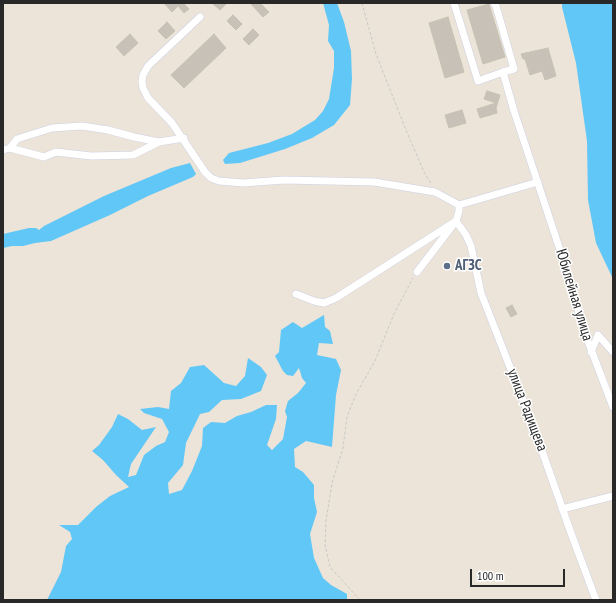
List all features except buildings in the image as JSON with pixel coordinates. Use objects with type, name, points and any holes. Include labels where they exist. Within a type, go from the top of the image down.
[{"type":"street","points":[[454,3],[478,81],[514,69],[494,3]]},
{"type":"street","points":[[200,17],[148,66],[142,81],[143,88],[148,98],[184,138],[205,172],[211,178],[219,181],[243,183],[284,180],[374,182],[435,192],[459,205],[538,182]]},
{"type":"street","name":"Юбилейная улица","points":[[502,72],[591,352],[613,407]]},
{"type":"street","points":[[159,142],[108,130],[82,126],[52,128],[16,139],[7,149],[44,158],[56,152],[91,156],[133,155],[159,142],[184,138]]},
{"type":"street","points":[[417,272],[456,221],[460,211],[459,205]]},
{"type":"street","points":[[296,294],[324,303],[336,298],[456,221]]},
{"type":"street","name":"улица Радищева","points":[[456,221],[466,235],[471,246],[481,293],[536,430],[562,509],[596,600]]},
{"type":"street","points":[[591,352],[598,335],[613,352]]},
{"type":"street","points":[[562,509],[613,496]]},
{"type":"path","points":[[362,3],[376,54],[412,144],[424,172],[435,192]]},
{"type":"path","points":[[360,600],[330,567],[325,545],[326,521],[331,491],[343,448],[347,417],[356,394],[375,361],[405,291],[417,272]]},
{"type":"water","points":[[323,3],[337,3],[344,22],[351,51],[352,79],[350,105],[334,125],[312,138],[285,149],[240,163],[225,164],[223,160],[229,153],[268,143],[292,134],[315,120],[323,111],[329,99],[334,68],[334,51],[328,41],[329,25]]},
{"type":"water","points":[[562,3],[613,3],[613,279],[596,243],[588,200],[587,141],[576,63]]},
{"type":"water","points":[[190,163],[196,174],[193,177],[148,196],[110,215],[51,241],[3,248],[3,234],[29,228],[36,228],[39,230],[44,226],[104,196],[171,168]]},
{"type":"water","points":[[324,315],[325,327],[330,331],[333,344],[319,343],[317,355],[336,359],[341,370],[336,395],[332,447],[306,441],[294,449],[295,467],[303,472],[314,485],[314,498],[317,512],[310,534],[314,558],[323,578],[331,585],[347,594],[347,600],[47,600],[61,572],[66,546],[72,539],[70,532],[59,525],[78,525],[96,507],[110,496],[129,487],[103,460],[92,451],[99,445],[112,427],[118,414],[128,419],[142,430],[156,427],[131,464],[128,477],[136,475],[144,455],[156,446],[165,442],[169,432],[162,419],[144,413],[140,409],[158,407],[169,409],[171,391],[181,383],[190,367],[204,365],[224,383],[236,386],[245,376],[248,358],[261,367],[267,375],[261,391],[241,399],[222,400],[209,412],[200,414],[186,443],[183,465],[168,483],[169,494],[182,490],[192,471],[202,446],[203,428],[211,422],[225,423],[237,416],[251,412],[266,405],[277,405],[276,419],[267,445],[272,450],[283,439],[287,417],[285,411],[288,401],[298,393],[306,383],[302,378],[299,368],[293,376],[287,375],[283,371],[275,356],[279,352],[281,330],[293,322],[302,328]]},
{"type":"place","name":"АГЗС","points":[[447,266]]}]
